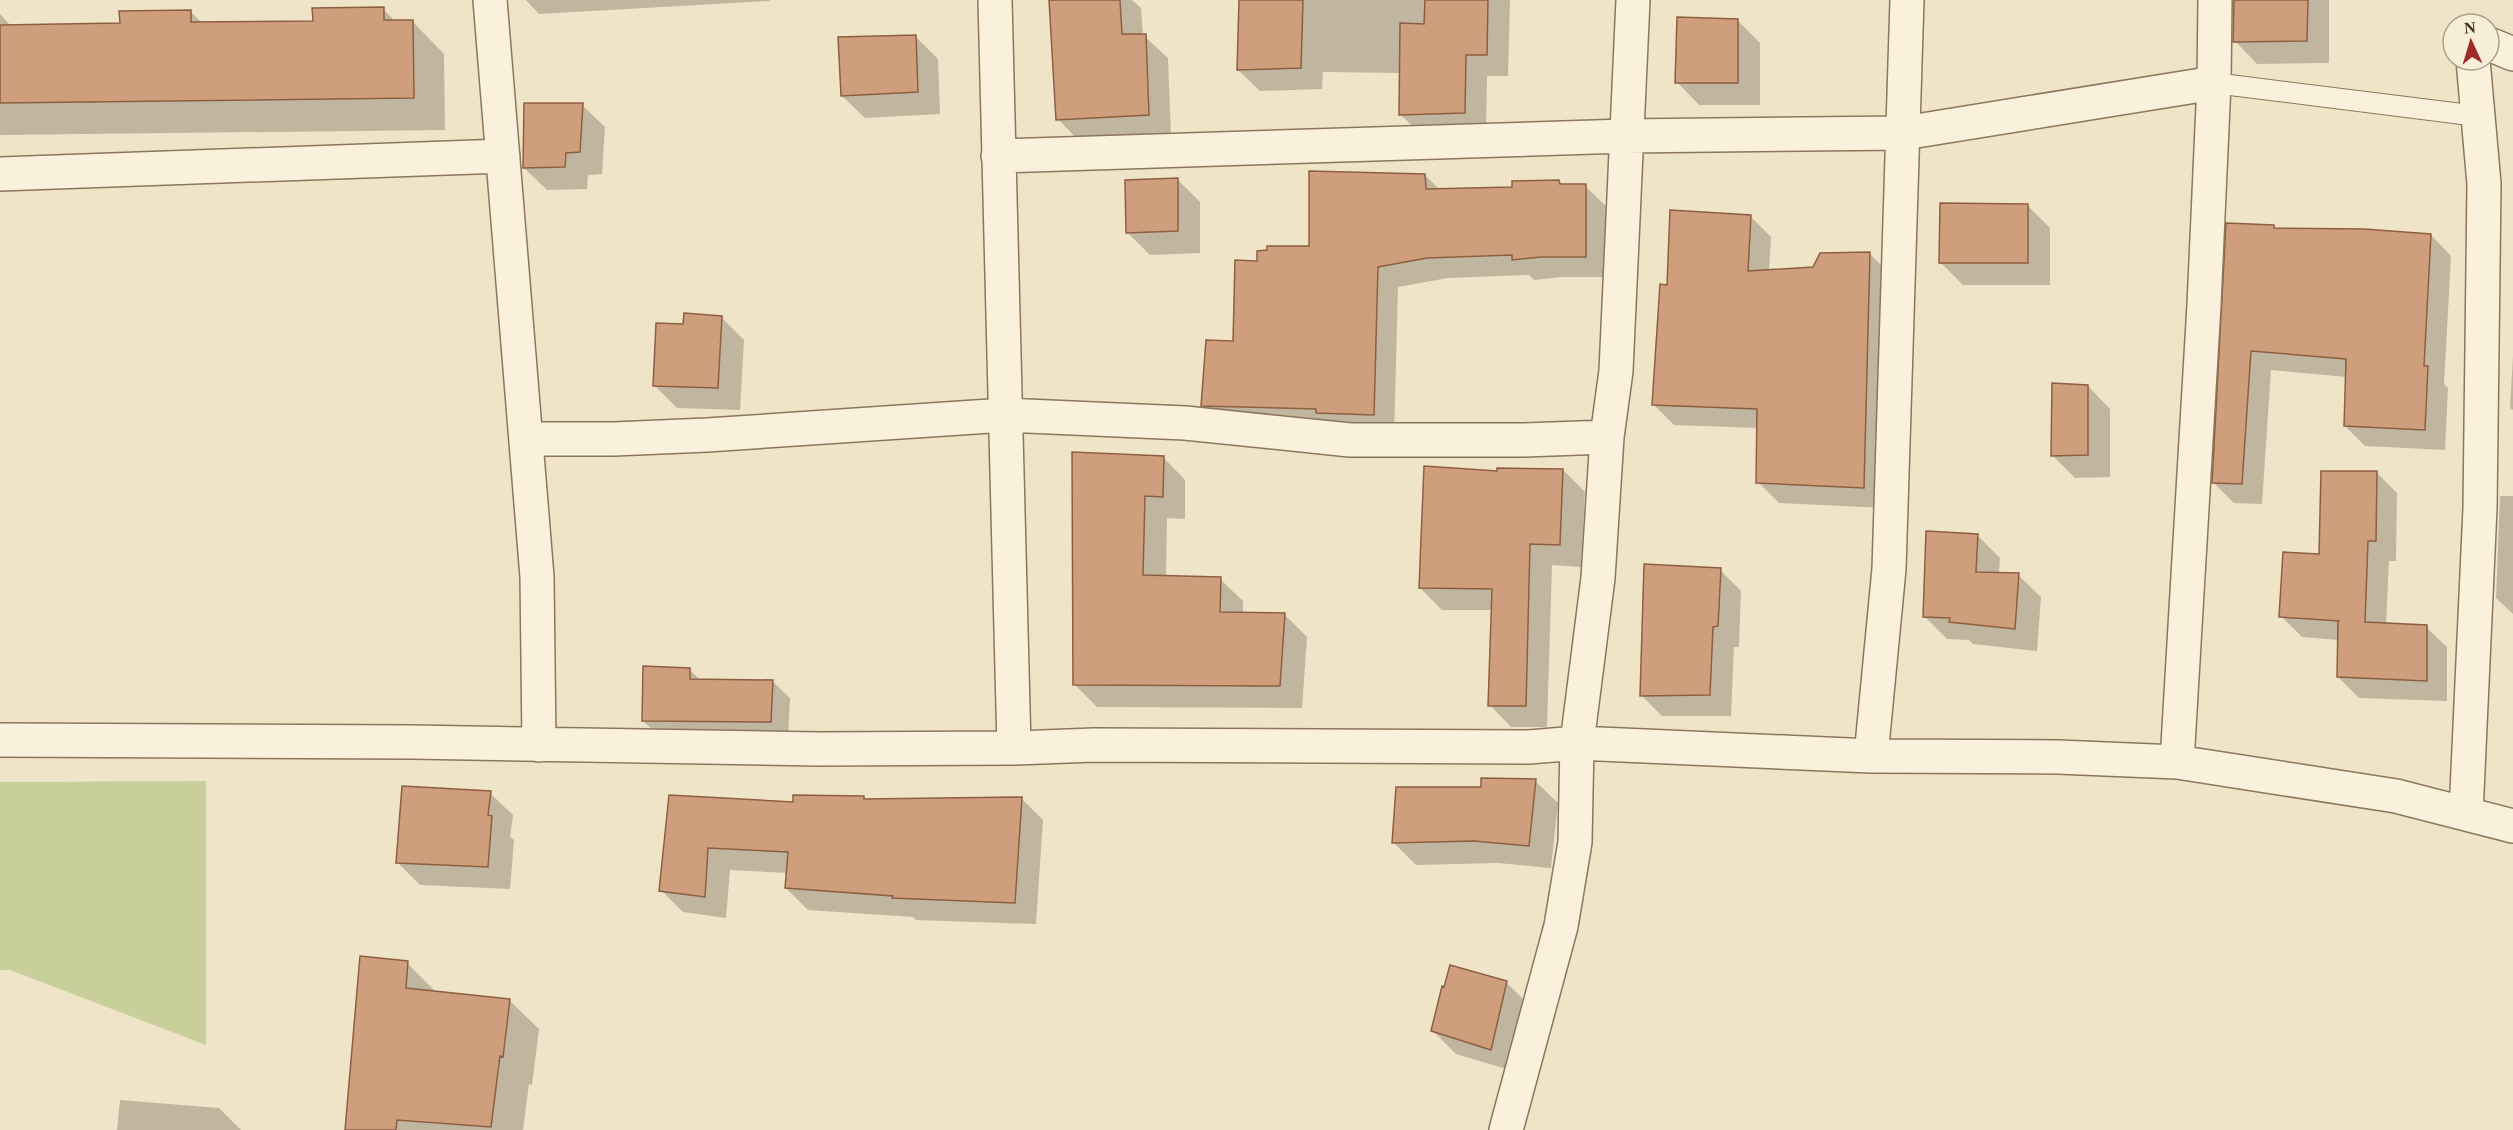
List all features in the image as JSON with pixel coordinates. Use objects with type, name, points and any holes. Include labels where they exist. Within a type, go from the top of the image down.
[{"type":"street","points":[[490,0],[537,577],[539,745]]},
{"type":"street","points":[[995,0],[1014,748]]},
{"type":"street","points":[[1506,1130],[1561,926],[1575,842],[1577,743],[1598,578],[1607,437],[1616,371],[1633,0]]},
{"type":"street","points":[[1871,756],[1889,569],[1907,0]]},
{"type":"street","points":[[2177,762],[2204,305],[2214,83],[2215,0]]},
{"type":"street","points":[[2466,814],[2480,508],[2484,184],[2475,72]]},
{"type":"street","points":[[998,156],[1625,136],[1904,133],[2214,83]]},
{"type":"street","points":[[0,174],[503,156]]},
{"type":"street","points":[[527,439],[695,436],[1005,415],[1185,423],[1350,440],[1524,440],[1607,437]]},
{"type":"street","points":[[0,740],[412,742],[818,749],[1014,748],[1094,745],[1529,747],[1577,743],[1871,756],[2058,757],[2177,762],[2396,796],[2513,826]]},
{"type":"lane","points":[[2214,83],[2478,116]]},
{"type":"green space","points":[[206,781],[206,1045],[10,970],[0,970],[0,782]]},
{"type":"building","points":[[1049,0],[1120,0],[1122,34],[1146,34],[1149,115],[1056,120]]},
{"type":"building","points":[[1239,0],[1303,0],[1301,68],[1237,70]]},
{"type":"building","points":[[1425,0],[1488,0],[1487,55],[1466,55],[1465,113],[1399,115],[1400,23],[1424,24]]},
{"type":"building","points":[[2234,0],[2308,0],[2307,41],[2233,42]]},
{"type":"building","points":[[384,7],[384,20],[413,20],[414,98],[0,103],[0,25],[120,23],[119,11],[191,10],[191,22],[313,21],[312,8]]},
{"type":"building","points":[[1677,17],[1738,19],[1738,83],[1675,83]]},
{"type":"building","points":[[916,35],[918,92],[841,96],[838,37]]},
{"type":"building","points":[[524,103],[583,103],[580,152],[566,153],[565,167],[523,168]]},
{"type":"building","points":[[1309,171],[1425,174],[1426,189],[1512,187],[1512,181],[1559,180],[1560,184],[1586,184],[1586,257],[1540,257],[1512,260],[1512,255],[1427,258],[1378,267],[1374,415],[1316,413],[1316,409],[1201,406],[1206,340],[1233,341],[1235,260],[1257,261],[1257,251],[1267,250],[1267,246],[1309,246]]},
{"type":"building","points":[[1178,178],[1178,231],[1126,233],[1125,180]]},
{"type":"building","points":[[1940,203],[2028,204],[2028,263],[1939,263]]},
{"type":"building","points":[[1670,210],[1751,215],[1748,271],[1813,267],[1820,253],[1870,252],[1864,488],[1756,483],[1757,409],[1652,405],[1660,284],[1667,285]]},
{"type":"building","points":[[2226,223],[2274,225],[2274,228],[2364,229],[2431,234],[2424,366],[2428,366],[2425,430],[2344,426],[2346,359],[2251,351],[2242,484],[2212,483]]},
{"type":"building","points":[[684,313],[722,316],[718,388],[653,386],[656,323],[683,324]]},
{"type":"building","points":[[2052,383],[2088,385],[2088,455],[2051,456]]},
{"type":"building","points":[[1072,452],[1164,456],[1163,497],[1145,496],[1143,575],[1221,577],[1220,612],[1285,613],[1280,686],[1073,685]]},
{"type":"building","points":[[1424,466],[1497,471],[1497,468],[1563,469],[1560,545],[1530,544],[1526,706],[1488,706],[1492,589],[1419,588]]},
{"type":"building","points":[[2321,471],[2377,471],[2376,541],[2368,541],[2365,622],[2427,625],[2427,681],[2337,677],[2338,621],[2340,621],[2279,617],[2283,552],[2319,554]]},
{"type":"building","points":[[1926,531],[1978,534],[1976,572],[2019,573],[2015,629],[1949,622],[1950,618],[1923,617]]},
{"type":"building","points":[[1644,564],[1721,568],[1718,626],[1713,627],[1710,695],[1640,696]]},
{"type":"building","points":[[643,666],[690,668],[690,679],[773,680],[771,722],[642,721]]},
{"type":"building","points":[[1481,778],[1536,779],[1529,846],[1474,841],[1392,843],[1396,787],[1481,787]]},
{"type":"building","points":[[402,786],[491,791],[488,815],[492,816],[488,867],[396,863]]},
{"type":"building","points":[[669,795],[793,802],[793,795],[864,796],[864,799],[1022,797],[1015,903],[892,898],[893,896],[785,888],[788,852],[708,848],[705,897],[659,891]]},
{"type":"building","points":[[360,956],[408,961],[406,988],[510,999],[491,1127],[397,1120],[396,1130],[345,1130]]},
{"type":"building","points":[[1450,965],[1507,981],[1491,1050],[1431,1031],[1442,986],[1444,987]]}]
